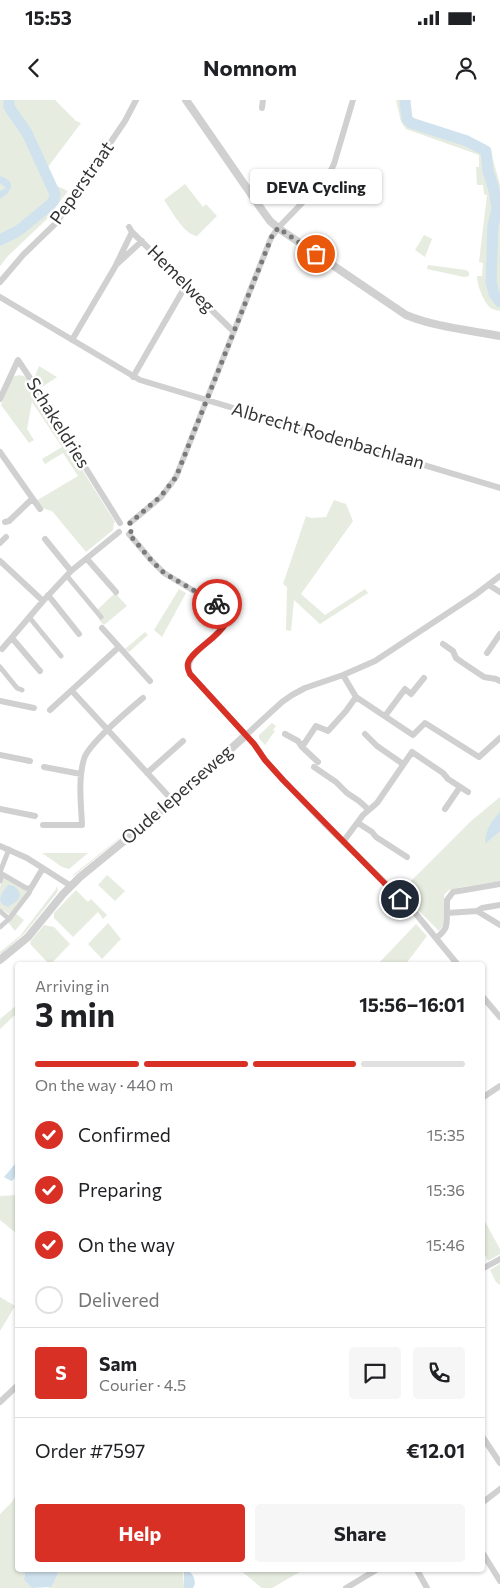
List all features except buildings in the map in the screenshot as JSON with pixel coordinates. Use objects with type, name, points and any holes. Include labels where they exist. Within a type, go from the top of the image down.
[{"type":"street","name":"Peperstraat","points":[[0,282],[23,254],[56,223],[125,121],[136,100]]},
{"type":"street","points":[[186,100],[262,210],[278,228],[406,315],[441,325],[500,336]]},
{"type":"street","points":[[262,108],[263,100]]},
{"type":"street","points":[[130,523],[161,496],[176,477],[271,238],[278,228],[328,176],[334,164],[353,100]]},
{"type":"street","name":"Hemelweg","points":[[115,267],[131,230],[233,331]]},
{"type":"street","points":[[72,340],[115,267],[142,242]]},
{"type":"street","points":[[133,377],[186,285]]},
{"type":"street","name":"Albrecht Rodenbachlaan","points":[[0,297],[140,380],[500,488]]},
{"type":"street","name":"Schakeldries","points":[[0,399],[18,360],[69,438],[72,446],[120,523]]},
{"type":"street","points":[[0,452],[40,509]]},
{"type":"street","points":[[5,522],[9,521],[32,499]]},
{"type":"street","points":[[119,532],[120,523],[126,521],[130,523]]},
{"type":"street","points":[[129,534],[132,530],[130,523]]},
{"type":"street","points":[[119,532],[124,535],[129,534]]},
{"type":"street","points":[[3,644],[12,638],[48,595],[69,574],[119,532]]},
{"type":"street","points":[[129,534],[164,573],[224,610],[227,617],[224,626],[189,660],[188,669],[190,674],[254,744],[265,760],[343,842],[412,909],[456,962]]},
{"type":"street","points":[[0,543],[6,537]]},
{"type":"street","points":[[45,539],[101,617]]},
{"type":"street","points":[[87,559],[116,592]]},
{"type":"street","points":[[0,561],[43,601]]},
{"type":"street","name":"Oude Ieperseweg","points":[[0,960],[28,937],[71,886],[173,801],[282,702],[305,688],[343,675],[390,652],[490,585],[500,576]]},
{"type":"street","points":[[490,585],[500,592]]},
{"type":"street","points":[[48,595],[79,634]]},
{"type":"street","points":[[29,617],[61,656]]},
{"type":"street","points":[[102,628],[150,681]]},
{"type":"street","points":[[487,653],[500,634]]},
{"type":"street","points":[[12,638],[40,671]]},
{"type":"street","points":[[443,644],[453,651],[456,658],[463,663],[484,677],[496,679],[500,682]]},
{"type":"street","points":[[50,710],[119,648]]},
{"type":"street","points":[[0,667],[17,688],[22,690]]},
{"type":"street","points":[[343,675],[356,697],[413,735],[425,724],[478,757],[500,738]]},
{"type":"street","points":[[385,716],[405,689],[411,694],[424,678]]},
{"type":"street","points":[[72,690],[173,801]]},
{"type":"street","points":[[302,746],[316,726],[328,731],[356,697]]},
{"type":"street","points":[[43,825],[82,825],[81,774],[84,757],[88,750],[108,730],[143,698]]},
{"type":"street","points":[[0,701],[34,708]]},
{"type":"street","points":[[284,734],[298,741],[316,764],[347,793],[368,809]]},
{"type":"street","points":[[365,734],[377,746],[403,764]]},
{"type":"street","points":[[147,773],[183,741]]},
{"type":"street","points":[[343,842],[368,809],[377,803],[412,752],[468,792]]},
{"type":"street","points":[[0,755],[30,761]]},
{"type":"street","points":[[44,767],[81,774]]},
{"type":"street","points":[[445,809],[460,787]]},
{"type":"street","points":[[0,809],[35,816]]},
{"type":"street","points":[[358,822],[407,858]]},
{"type":"street","points":[[0,846],[27,858],[71,886]]},
{"type":"street","points":[[0,881],[2,874],[0,872],[9,849]]},
{"type":"street","points":[[0,927],[29,893],[43,868]]},
{"type":"street","points":[[2,874],[26,888],[31,888]]},
{"type":"street","points":[[436,938],[443,933],[447,926],[447,900],[453,892],[500,884]]},
{"type":"street","points":[[447,913],[477,911],[482,908],[500,905]]},
{"type":"street","points":[[477,911],[500,925]]},
{"type":"street","points":[[0,912],[9,918]]},
{"type":"street","points":[[485,1000],[500,1017]]},
{"type":"street","points":[[485,1096],[500,1086]]},
{"type":"street","points":[[485,1267],[500,1259]]},
{"type":"street","points":[[0,1402],[15,1388]]},
{"type":"street","points":[[485,1440],[500,1463]]},
{"type":"street","points":[[485,1501],[500,1489]]},
{"type":"street","points":[[485,1557],[500,1581]]},
{"type":"street","points":[[346,1588],[373,1572]]},
{"type":"street","points":[[418,1572],[427,1588]]},
{"type":"shaded area","points":[[0,100],[55,100],[76,121],[81,123],[48,167],[57,186],[68,191],[55,208],[60,212],[53,221],[48,218],[0,266]]},
{"type":"shaded area","points":[[396,100],[409,100],[411,116],[414,119],[444,131],[481,142],[478,149],[484,152],[493,198],[488,271],[493,297],[500,305],[500,311],[492,309],[486,303],[477,280],[477,276],[482,276],[483,263],[479,262],[487,195],[484,194],[483,185],[477,185],[476,167],[479,167],[479,155],[406,129],[401,122]]},
{"type":"shaded area","points":[[488,156],[492,156],[500,185],[500,300],[493,286],[492,276],[499,201]]},
{"type":"shaded area","points":[[185,184],[203,207],[206,204],[217,216],[197,236],[187,232],[164,200]]},
{"type":"shaded area","points":[[424,235],[432,239],[425,257],[415,250]]},
{"type":"shaded area","points":[[428,265],[466,270],[469,272],[469,276],[464,277],[427,269]]},
{"type":"shaded area","points":[[39,366],[57,377],[42,387],[35,376]]},
{"type":"shaded area","points":[[19,375],[27,377],[37,392],[35,394],[64,439],[66,438],[68,447],[115,522],[113,530],[86,552],[52,511],[42,508],[36,501],[78,476],[63,453],[45,464],[42,459],[62,447],[32,402],[27,429],[34,440],[29,443],[1,405],[12,377]]},
{"type":"shaded area","points":[[334,500],[346,504],[353,521],[301,594],[325,615],[365,589],[368,593],[320,624],[294,600],[291,631],[286,630],[287,587],[283,584],[306,516],[311,518],[326,517]]},
{"type":"shaded area","points":[[179,589],[186,593],[162,637],[154,630]]},
{"type":"shaded area","points":[[115,593],[127,606],[104,625],[99,620],[103,616],[97,610]]},
{"type":"shaded area","points":[[145,632],[148,635],[129,652],[125,649]]},
{"type":"shaded area","points":[[272,723],[276,726],[273,730],[275,731],[265,745],[259,738],[259,735]]},
{"type":"shaded area","points":[[500,797],[500,881],[449,890],[444,895],[444,924],[439,931],[400,892],[471,821]]},
{"type":"shaded area","points":[[163,803],[75,875],[71,876],[73,875]]},
{"type":"shaded area","points":[[42,853],[88,853],[69,869],[62,867]]},
{"type":"shaded area","points":[[107,875],[125,891],[115,901],[98,885]]},
{"type":"shaded area","points":[[3,876],[28,891],[10,915],[0,908],[0,887]]},
{"type":"shaded area","points":[[56,886],[58,890],[56,894],[25,933],[1,954],[0,952],[20,936],[56,889]]},
{"type":"shaded area","points":[[76,890],[88,902],[91,899],[107,915],[103,919],[98,912],[73,937],[54,918],[54,913]]},
{"type":"shaded area","points":[[15,913],[24,920],[15,931],[8,922]]},
{"type":"shaded area","points":[[108,923],[121,939],[102,959],[88,944]]},
{"type":"shaded area","points":[[416,924],[427,936],[407,962],[380,962]]},
{"type":"shaded area","points":[[44,925],[54,927],[70,944],[53,962],[47,962],[30,942]]},
{"type":"shaded area","points":[[15,1007],[15,1015],[0,1029],[0,1019]]},
{"type":"shaded area","points":[[15,1195],[15,1232],[0,1220],[0,1196]]},
{"type":"shaded area","points":[[485,1222],[500,1249],[500,1254],[488,1261],[485,1254]]},
{"type":"shaded area","points":[[500,1264],[500,1285],[496,1282],[490,1270]]},
{"type":"shaded area","points":[[0,1297],[15,1306],[0,1331]]},
{"type":"shaded area","points":[[15,1497],[15,1572],[25,1572],[24,1580],[32,1588],[0,1588],[0,1514]]},
{"type":"shaded area","points":[[58,1572],[184,1572],[184,1588],[49,1588]]},
{"type":"shaded area","points":[[242,1572],[300,1572],[272,1588],[262,1588]]},
{"type":"water","points":[[0,176],[9,181],[11,187],[0,199],[0,191],[6,188],[0,183]]},
{"type":"water","points":[[500,812],[500,831],[486,843],[488,830]]},
{"type":"water","points":[[8,885],[16,888],[20,895],[18,900],[8,907],[2,904],[0,900],[2,893]]},
{"type":"water","points":[[15,1164],[15,1177],[13,1180],[11,1181],[4,1177]]},
{"type":"water","points":[[25,1572],[58,1572],[51,1587],[32,1588],[24,1580]]},
{"type":"water","points":[[184,1572],[189,1572],[192,1574],[195,1584],[193,1588],[184,1588]]},
{"type":"waterway","points":[[0,240],[18,231],[50,205],[54,200],[55,194],[27,133],[9,107],[9,100]]},
{"type":"waterway","points":[[405,100],[407,119],[411,123],[467,141],[486,151],[488,171],[497,208],[493,226],[491,281],[494,294],[500,302]]},
{"type":"way so far","points":[[217,604],[164,573],[129,534],[132,530],[130,523],[161,496],[176,477],[272,236],[278,228],[316,254]]},
{"type":"place","name":"DEVA Cycling","points":[[316,254]]},
{"type":"route","points":[[217,604],[227,614],[226,622],[220,631],[189,660],[188,669],[190,674],[254,744],[283,780],[400,899]]}]
